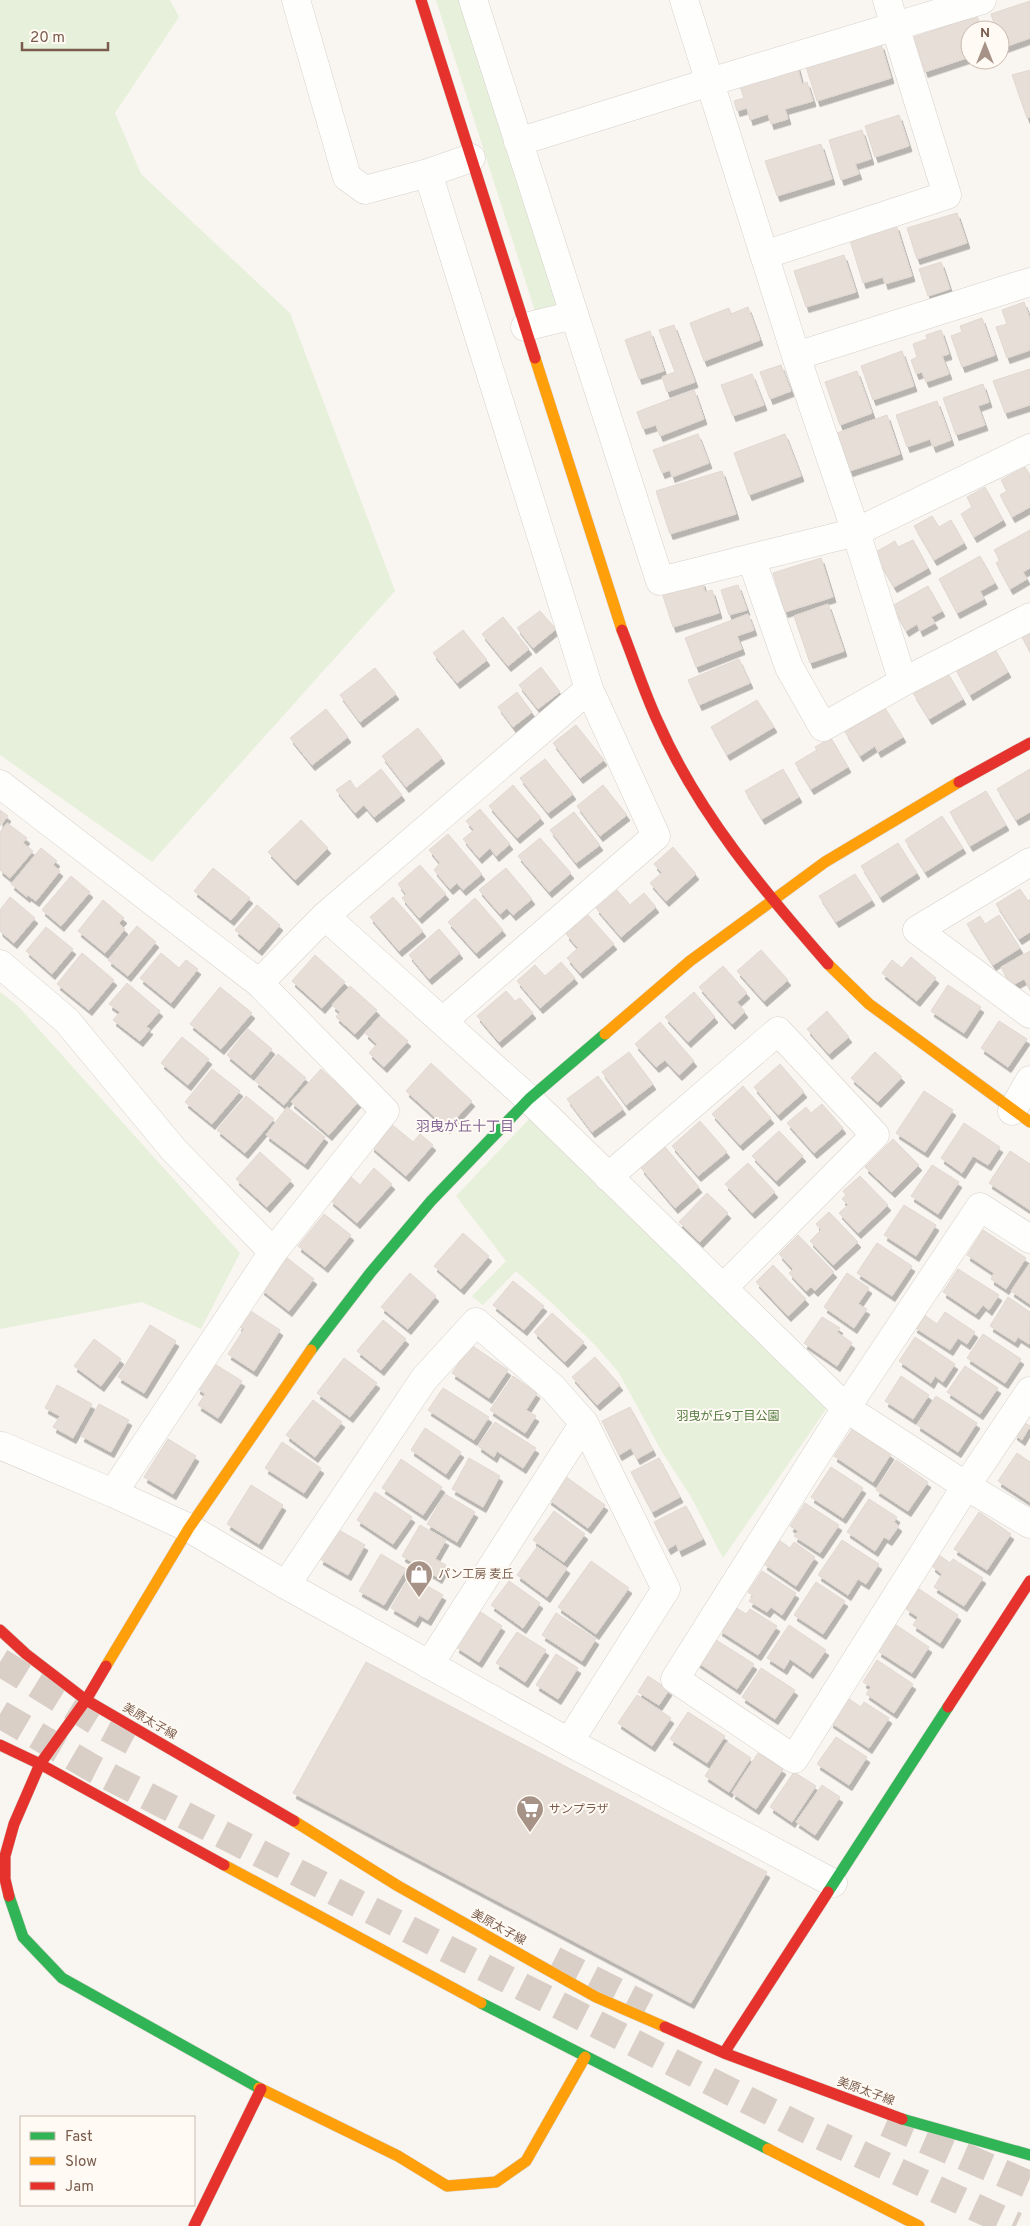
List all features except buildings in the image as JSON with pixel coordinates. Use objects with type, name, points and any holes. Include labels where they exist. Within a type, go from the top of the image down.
[{"type":"street","points":[[296,0],[347,177],[365,190],[428,173],[471,158]]},
{"type":"street","points":[[421,0],[621,628],[658,723],[696,794],[732,850],[771,900],[831,968],[870,1004],[1021,1117],[1030,1080]]},
{"type":"street","points":[[474,0],[660,581],[856,532],[1030,448]]},
{"type":"street","points":[[684,0],[796,356],[856,532],[903,682]]},
{"type":"street","points":[[764,255],[947,195],[887,0]]},
{"type":"street","points":[[518,142],[982,0]]},
{"type":"street","points":[[428,173],[589,689],[656,836],[444,1020]]},
{"type":"street","points":[[796,356],[1030,282]]},
{"type":"street","points":[[525,327],[574,315]]},
{"type":"street","points":[[751,558],[789,667],[823,727],[903,682],[1030,617]]},
{"type":"street","points":[[259,983],[325,916],[589,689]]},
{"type":"street","points":[[585,2056],[555,2113],[526,2161],[496,2182],[447,2186],[398,2156],[261,2089],[62,1978],[22,1937],[11,1906],[6,1879],[5,1856],[14,1824],[40,1764],[86,1700],[189,1528],[311,1349],[371,1272],[431,1201],[529,1099],[690,961],[825,862],[919,804],[995,760],[1030,743]]},
{"type":"street","points":[[0,784],[259,983],[385,1111],[273,1252],[113,1492]]},
{"type":"street","points":[[1030,862],[918,930],[1030,1014]]},
{"type":"street","points":[[325,916],[444,1020],[529,1099],[846,1408],[966,1486],[1030,1524]]},
{"type":"street","points":[[0,964],[67,1021],[173,1149],[273,1252]]},
{"type":"street","points":[[608,1177],[778,1031],[875,1135],[723,1288]]},
{"type":"street","points":[[1030,1239],[980,1207],[846,1408],[675,1679],[794,1759],[966,1486],[1030,1391]]},
{"type":"street","points":[[286,1585],[424,1379],[476,1322],[553,1388],[584,1424],[666,1589],[569,1742]]},
{"type":"street","points":[[429,1665],[584,1424]]},
{"type":"street","points":[[2,1446],[113,1492],[189,1528],[429,1665],[832,1883]]},
{"type":"street","points":[[724,2053],[832,1883],[1030,1581]]},
{"type":"street","name":"美原太子線","points":[[0,1630],[26,1654],[86,1700],[288,1817],[398,1886],[587,1992],[724,2053],[900,2118],[1030,2155]]},
{"type":"street","points":[[0,1745],[40,1764],[422,1973],[919,2226]]},
{"type":"street","points":[[194,2226],[261,2089]]},
{"type":"green space","points":[[0,0],[170,0],[179,17],[115,113],[141,174],[290,313],[395,591],[152,862],[0,755]]},
{"type":"green space","points":[[436,0],[463,0],[559,302],[552,313],[535,311]]},
{"type":"green space","points":[[0,992],[17,1005],[240,1253],[201,1329],[142,1302],[0,1329]]},
{"type":"green space","name":"羽曳が丘9丁目公園","points":[[530,1118],[827,1408],[723,1558],[690,1495],[662,1452],[619,1373],[596,1346],[516,1271],[483,1305],[472,1296],[506,1261],[456,1196]]},
{"type":"tunnel","points":[[0,1662],[107,1728],[143,1747]]},
{"type":"tunnel","points":[[0,1714],[94,1769],[455,1953],[801,2127],[1016,2226]]},
{"type":"tunnel","points":[[554,1960],[647,2007]]},
{"type":"tunnel","points":[[886,2123],[1030,2185]]},
{"type":"traffic: fast","points":[[311,1350],[371,1272],[431,1201],[529,1099],[605,1034]]},
{"type":"traffic: fast","points":[[828,1892],[948,1707]]},
{"type":"traffic: fast","points":[[9,1896],[23,1937],[62,1978],[259,2088]]},
{"type":"traffic: fast","points":[[481,2003],[768,2149]]},
{"type":"traffic: fast","points":[[902,2119],[1030,2155]]},
{"type":"traffic: slow","points":[[535,358],[622,630]]},
{"type":"traffic: slow","points":[[605,1034],[690,961],[825,862],[959,782]]},
{"type":"traffic: slow","points":[[828,964],[869,1004],[1030,1122]]},
{"type":"traffic: slow","points":[[106,1666],[189,1528],[311,1350]]},
{"type":"traffic: slow","points":[[294,1821],[398,1886],[596,1997],[665,2027]]},
{"type":"traffic: slow","points":[[224,1865],[481,2003]]},
{"type":"traffic: slow","points":[[259,2088],[398,2156],[447,2186],[496,2182],[526,2161],[585,2057]]},
{"type":"traffic: slow","points":[[768,2149],[919,2226]]},
{"type":"traffic: jam","points":[[421,0],[535,358]]},
{"type":"traffic: jam","points":[[622,630],[653,711],[692,788],[756,879],[828,964]]},
{"type":"traffic: jam","points":[[959,782],[1030,743]]},
{"type":"traffic: jam","points":[[948,1707],[1030,1581]]},
{"type":"traffic: jam","points":[[0,1630],[26,1654],[86,1700],[294,1821]]},
{"type":"traffic: jam","points":[[9,1896],[5,1879],[5,1856],[14,1824],[40,1764],[86,1700],[106,1666]]},
{"type":"traffic: jam","points":[[0,1745],[40,1764],[224,1865]]},
{"type":"traffic: jam","points":[[724,2053],[828,1892]]},
{"type":"traffic: jam","points":[[665,2027],[724,2053],[902,2119]]},
{"type":"traffic: jam","points":[[194,2226],[261,2089]]},
{"type":"place","name":"パン工房 麦丘","points":[[419,1598]]},
{"type":"place","name":"サンプラザ","points":[[530,1833]]},
{"type":"district","name":"羽曳が丘十丁目","points":[[465,1126]]}]
